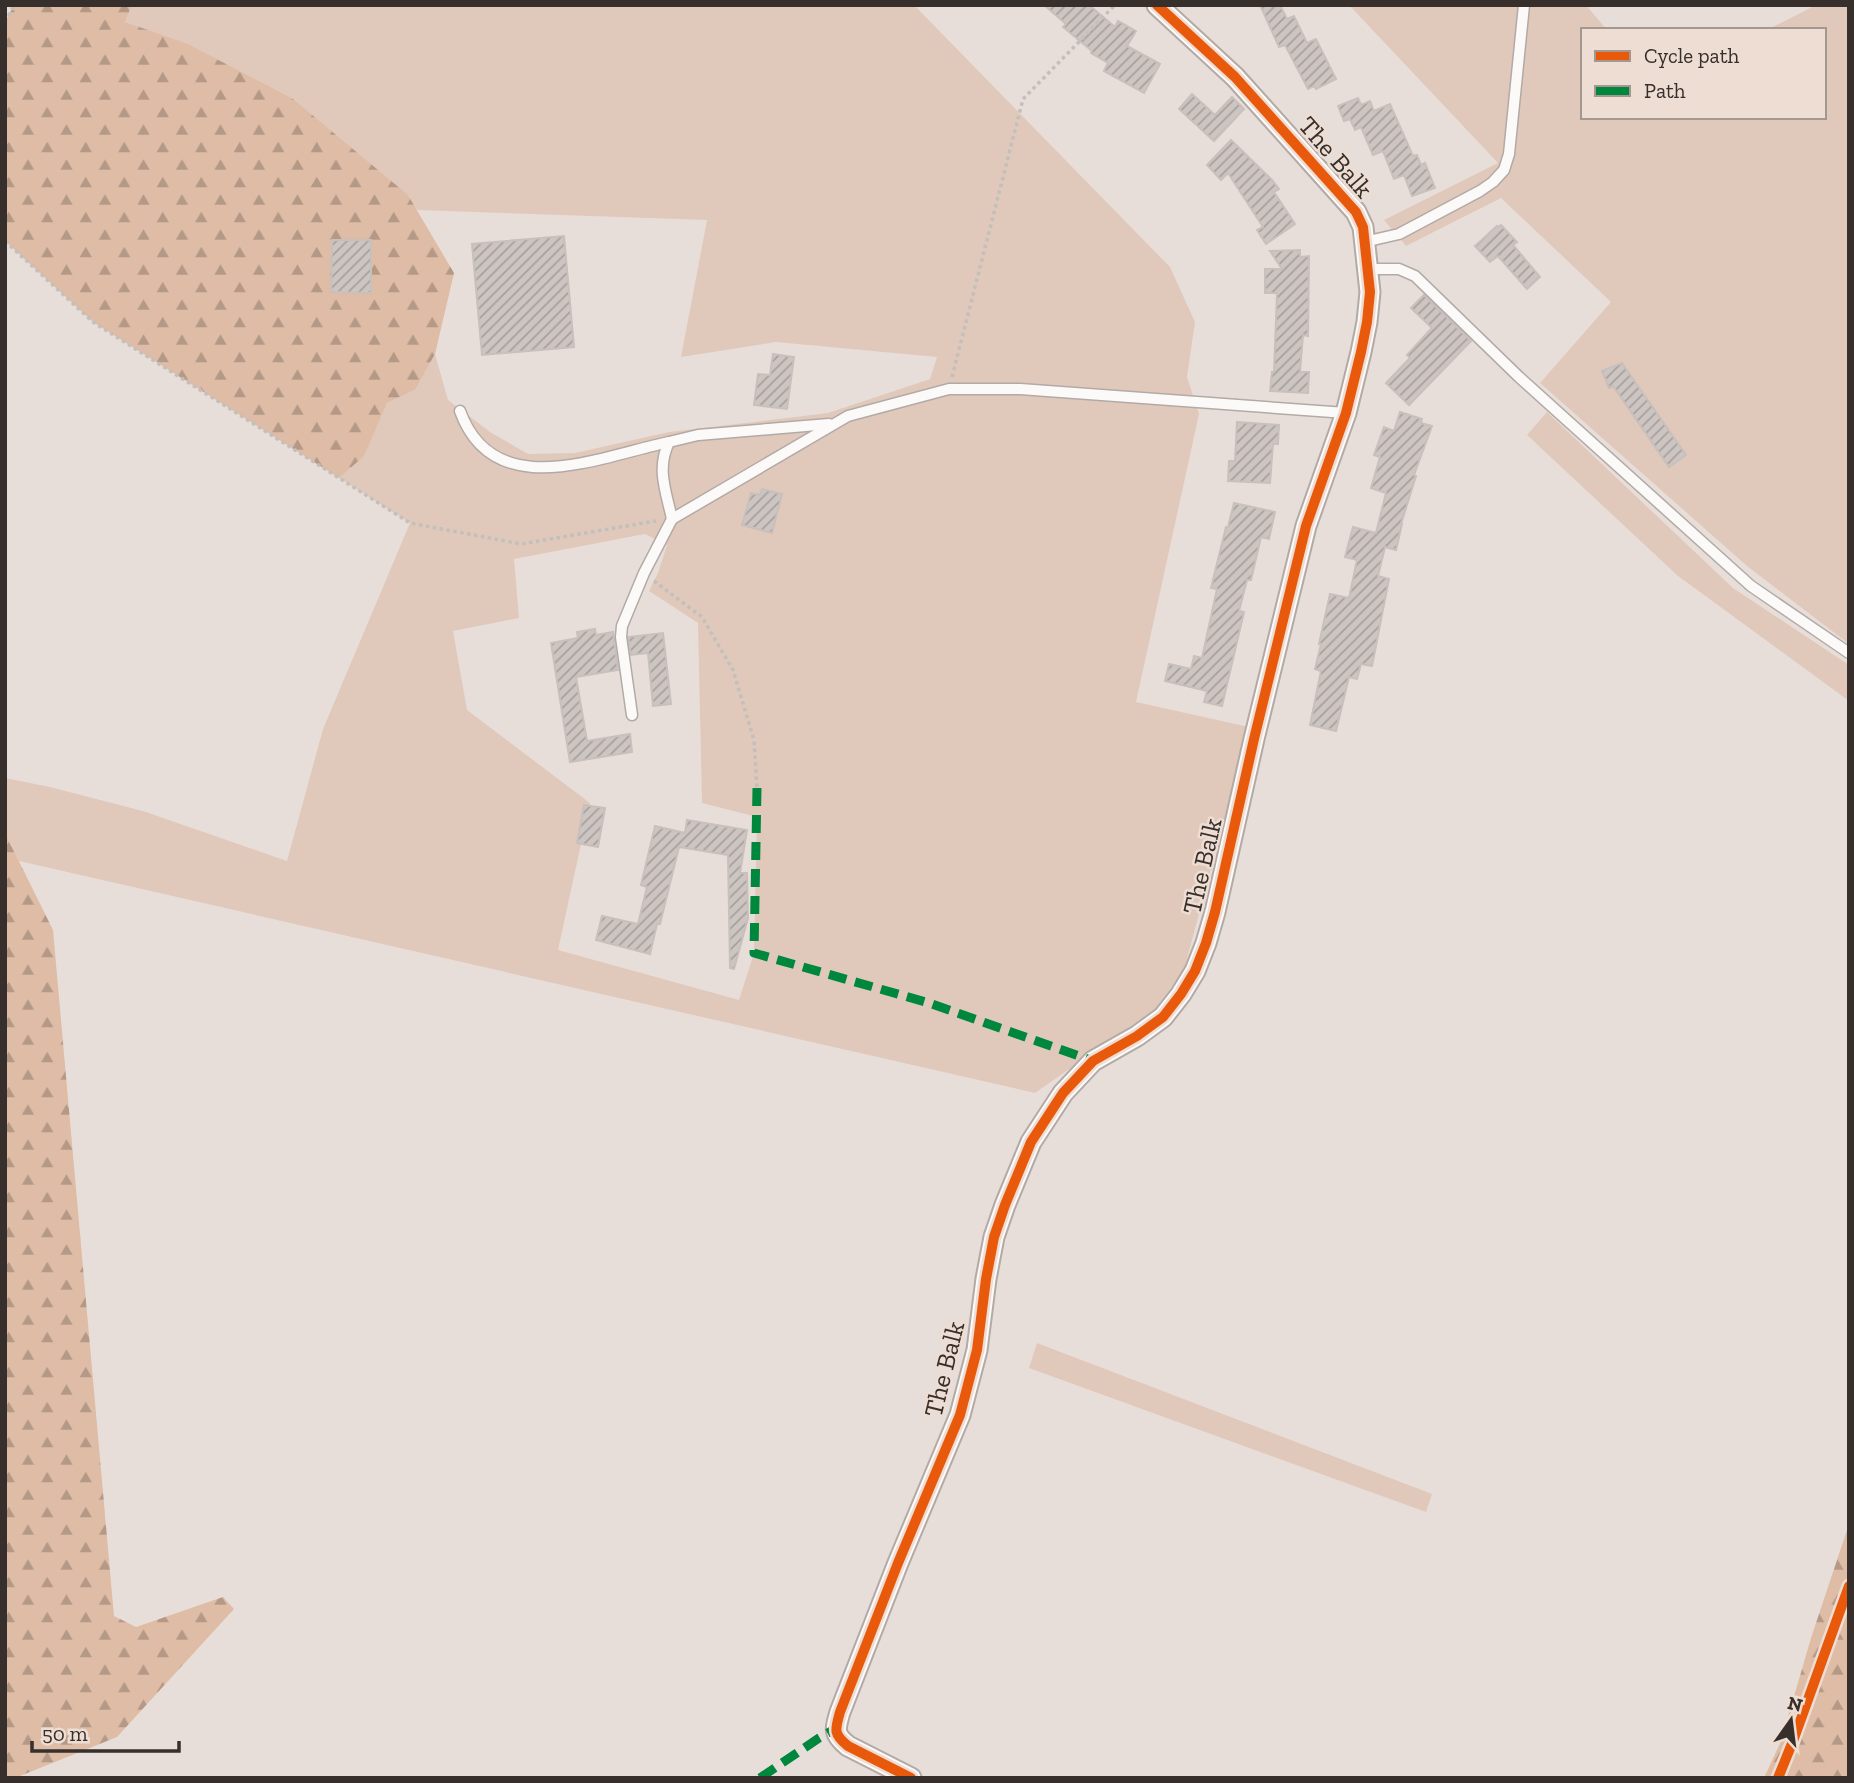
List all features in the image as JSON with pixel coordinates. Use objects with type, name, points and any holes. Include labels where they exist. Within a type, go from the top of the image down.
[{"type":"street","name":"The Balk","points":[[911,1778],[839,1739],[835,1729],[840,1712],[960,1415],[977,1350],[994,1237],[1004,1205],[1031,1142],[1063,1093],[1093,1061],[1137,1036],[1163,1017],[1195,971],[1206,943],[1306,526],[1346,413],[1367,322],[1370,292],[1363,227],[1356,212],[1235,77],[1157,5]]},
{"type":"lane","points":[[1364,242],[1399,234],[1487,187],[1504,170],[1509,154],[1524,5]]},
{"type":"lane","points":[[1367,269],[1399,269],[1415,276],[1519,377],[1751,586],[1849,653]]},
{"type":"lane","points":[[632,715],[621,637],[622,626],[644,573],[672,519],[848,416],[949,389],[1020,389],[1346,413]]},
{"type":"lane","points":[[460,411],[466,428],[479,445],[498,458],[524,467],[557,468],[596,461],[698,435],[835,424]]},
{"type":"lane","points":[[669,442],[661,471],[672,519]]},
{"type":"path","points":[[5,22],[14,5]]},
{"type":"path","points":[[949,389],[1023,99],[1115,5]]},
{"type":"path","points":[[5,242],[93,323],[410,523],[521,544],[672,519]]},
{"type":"path","points":[[644,573],[702,617],[733,670],[754,740],[757,788]]},
{"type":"shaded area","points":[[132,5],[914,5],[1170,267],[1195,322],[1187,377],[1199,414],[1136,702],[1249,727],[1184,970],[1155,1009],[1035,1093],[19,861],[5,833],[5,778],[143,811],[287,861],[323,729],[410,523],[339,478],[364,455],[387,403],[415,390],[435,354],[448,400],[490,432],[528,454],[575,453],[669,432],[828,413],[930,379],[937,357],[776,342],[681,357],[707,220],[417,210],[408,195],[186,43],[125,22]],"holes":[[[645,534],[667,545],[649,591],[698,623],[702,803],[757,817],[754,953],[739,1000],[558,950],[590,803],[467,710],[453,631],[519,618],[514,559]]]},
{"type":"shaded area","points":[[1349,5],[1586,5],[1605,28],[1581,28],[1581,119],[1826,119],[1826,28],[1771,28],[1816,5],[1849,5],[1849,644],[1747,566],[1540,383],[1611,302],[1501,198],[1406,246],[1384,220],[1498,163]]},
{"type":"shaded area","points":[[1547,412],[1733,588],[1849,665],[1849,701],[1678,576],[1527,435]]},
{"type":"shaded area","points":[[1037,1343],[1432,1494],[1426,1512],[1029,1368]]},
{"type":"green space","points":[[14,5],[132,5],[125,22],[186,43],[293,99],[408,195],[454,273],[435,354],[415,390],[387,403],[364,456],[339,478],[93,322],[5,241],[5,22]]},
{"type":"green space","points":[[5,833],[53,930],[114,1616],[136,1627],[223,1597],[234,1609],[117,1737],[15,1778],[5,1778]]},
{"type":"green space","points":[[1849,1524],[1849,1778],[1764,1778],[1781,1741],[1811,1638]]},
{"type":"building","points":[[1044,5],[1089,5],[1115,27],[1118,21],[1136,31],[1127,46],[1160,64],[1144,93],[1104,71],[1108,63],[1091,53],[1092,51],[1063,27],[1066,24]]},
{"type":"building","points":[[1260,5],[1280,5],[1287,19],[1294,16],[1307,43],[1316,39],[1336,79],[1316,89],[1314,86],[1308,89],[1285,45],[1279,47]]},
{"type":"building","points":[[1192,94],[1215,115],[1232,97],[1244,109],[1214,141],[1179,109]]},
{"type":"building","points":[[1358,98],[1361,105],[1370,101],[1374,111],[1390,104],[1413,156],[1417,155],[1421,165],[1425,163],[1435,188],[1412,196],[1404,175],[1394,179],[1383,151],[1373,155],[1361,127],[1355,130],[1350,119],[1344,121],[1338,106]]},
{"type":"building","points":[[1231,140],[1279,189],[1274,192],[1295,224],[1266,244],[1257,230],[1263,227],[1228,173],[1221,180],[1207,165]]},
{"type":"building","points":[[1501,225],[1517,242],[1513,245],[1540,277],[1527,289],[1498,256],[1490,262],[1475,246]]},
{"type":"building","points":[[564,236],[574,347],[482,355],[472,244]]},
{"type":"building","points":[[332,240],[371,240],[371,293],[331,292]]},
{"type":"building","points":[[1300,250],[1300,257],[1309,256],[1308,336],[1303,335],[1300,372],[1309,372],[1308,393],[1270,391],[1274,372],[1277,293],[1265,293],[1265,269],[1282,269],[1270,251]]},
{"type":"building","points":[[1424,295],[1471,341],[1409,405],[1386,383],[1410,358],[1407,355],[1432,328],[1411,308]]},
{"type":"building","points":[[773,354],[794,357],[787,409],[754,405],[758,374],[770,375]]},
{"type":"building","points":[[1622,363],[1686,455],[1669,467],[1613,386],[1609,388],[1602,371]]},
{"type":"building","points":[[1400,412],[1422,419],[1421,423],[1432,426],[1414,475],[1416,476],[1396,550],[1385,547],[1378,576],[1389,579],[1372,666],[1361,664],[1357,679],[1349,677],[1336,731],[1310,725],[1321,671],[1315,669],[1330,594],[1349,598],[1357,560],[1345,557],[1353,527],[1376,533],[1386,493],[1371,488],[1380,457],[1374,455],[1384,427],[1394,431]]},
{"type":"building","points":[[1237,422],[1279,425],[1278,444],[1273,444],[1270,483],[1228,481],[1229,461],[1235,461]]},
{"type":"building","points":[[762,489],[782,494],[772,533],[742,525],[751,493],[760,495]]},
{"type":"building","points":[[1234,503],[1275,512],[1269,539],[1261,537],[1251,580],[1247,580],[1239,611],[1244,612],[1222,706],[1204,702],[1207,691],[1165,681],[1169,664],[1191,669],[1194,656],[1202,658],[1217,589],[1211,588]]},
{"type":"building","points":[[595,629],[596,635],[613,632],[618,670],[576,677],[587,741],[630,734],[632,752],[570,762],[551,643],[578,638],[577,632]]},
{"type":"building","points":[[663,633],[671,704],[653,706],[648,653],[631,655],[628,637]]},
{"type":"building","points":[[584,805],[605,808],[598,847],[577,843]]},
{"type":"building","points":[[687,820],[747,830],[740,873],[747,873],[748,918],[734,969],[730,968],[728,855],[679,847],[650,954],[596,940],[602,916],[638,924],[647,887],[641,885],[655,826],[685,833]]},
{"type":"marked path","points":[[757,788],[754,953],[929,1003],[1093,1061]]},
{"type":"marked path","points":[[760,1778],[835,1729]]},
{"type":"cycle path","points":[[911,1778],[843,1742],[836,1731],[840,1712],[960,1415],[977,1350],[994,1237],[1031,1142],[1063,1093],[1093,1061],[1137,1036],[1163,1017],[1195,971],[1206,943],[1306,526],[1346,413],[1367,322],[1370,292],[1363,227],[1356,212],[1235,77],[1157,5]]},
{"type":"cycle path","points":[[1778,1778],[1849,1586]]}]
